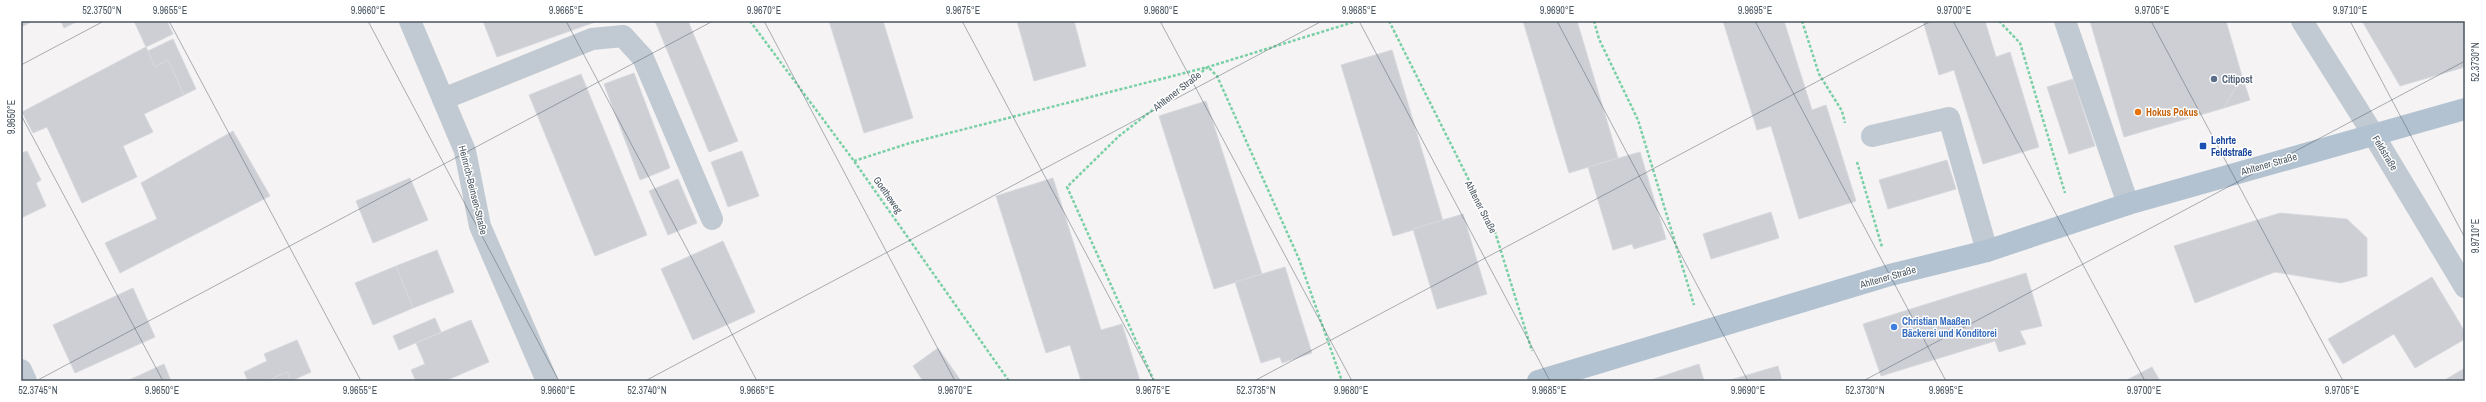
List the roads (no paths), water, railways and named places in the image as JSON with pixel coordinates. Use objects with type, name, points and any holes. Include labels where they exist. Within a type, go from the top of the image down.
[{"type":"main road","name":"Ahltener Straße","points":[[1540,380],[1890,275],[1987,251],[2073,221],[2128,204],[2465,109]]},
{"type":"street","name":"Heinrich-Beinsen-Straße","points":[[410,21],[465,151],[480,226],[547,381]]},
{"type":"street","points":[[2065,21],[2128,204]]},
{"type":"street","name":"Feldstraße","points":[[2302,21],[2373,134],[2465,287]]},
{"type":"street","points":[[443,99],[592,39],[623,36],[643,58],[712,219]]},
{"type":"street","points":[[1872,136],[1948,118],[1987,251]]},
{"type":"street","points":[[21,370],[26,381]]},
{"type":"place","name":"Citipost","points":[[2214,79]]},
{"type":"place","name":"Hokus Pokus","points":[[2138,112]]},
{"type":"place","name":"Lehrte Feldstraße","points":[[2203,146]]},
{"type":"place","name":"Christian Maaßen Bäckerei und Konditorei","points":[[1894,327]]}]
